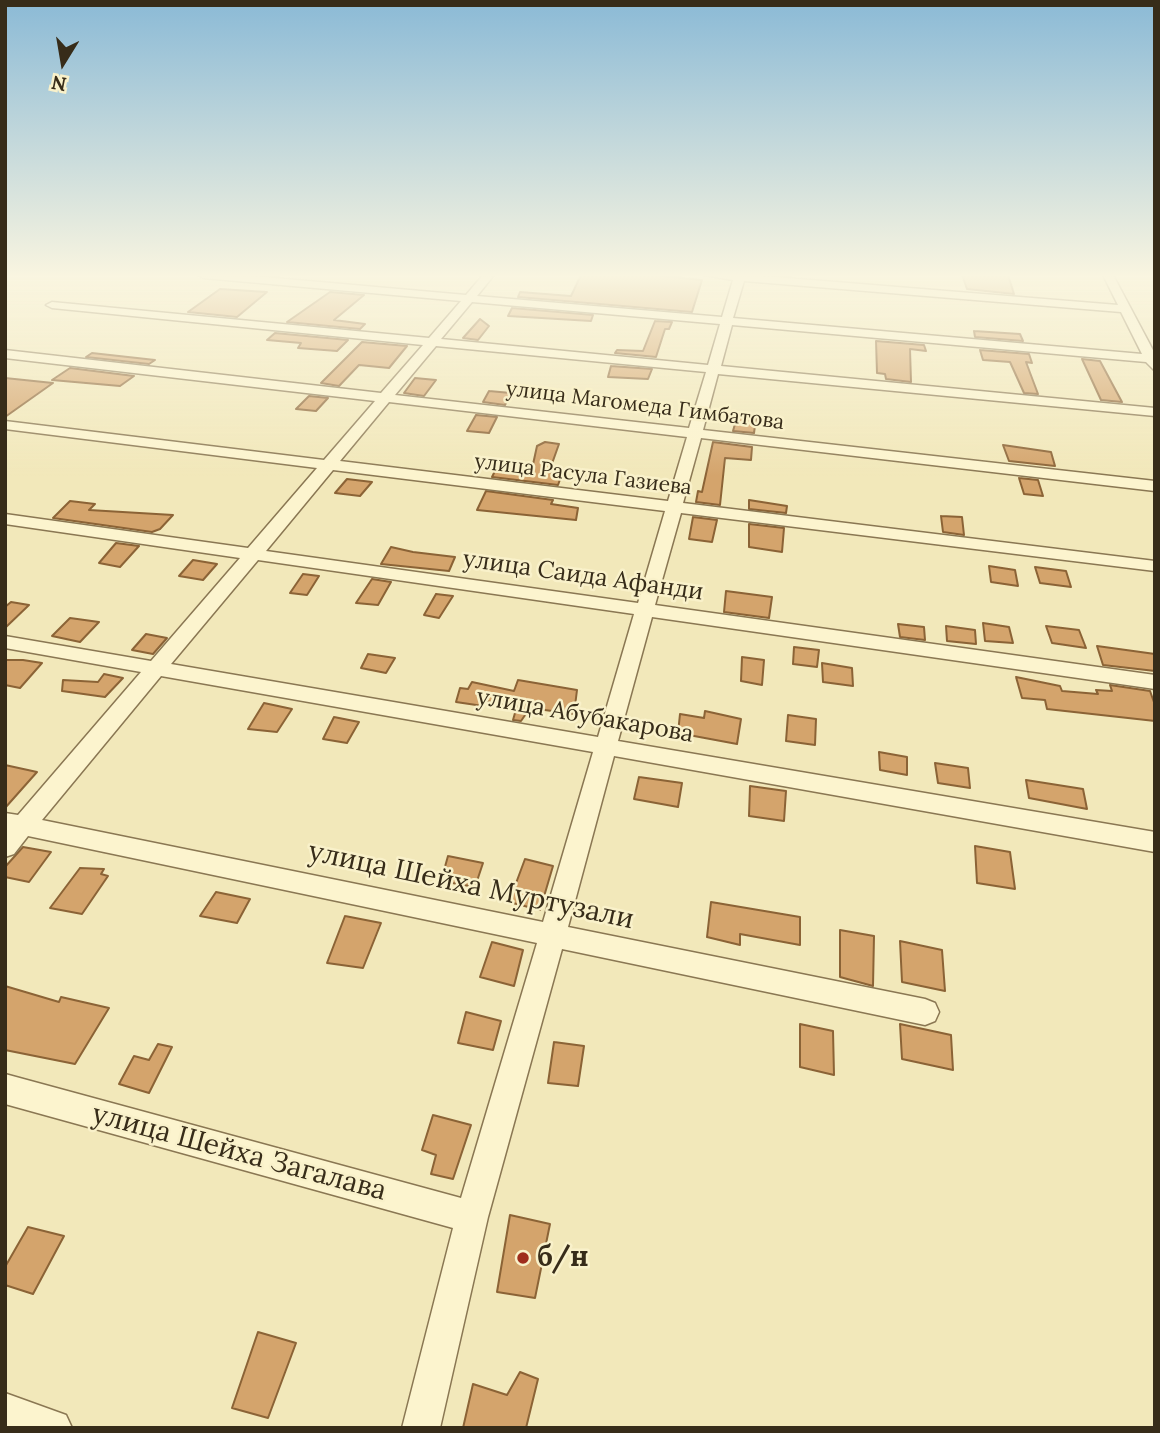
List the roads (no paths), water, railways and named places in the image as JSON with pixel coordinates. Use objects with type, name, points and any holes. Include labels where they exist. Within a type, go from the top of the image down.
[{"type":"street","points":[[5,848],[15,824],[157,668],[433,342],[1155,412]]},
{"type":"street","points":[[421,1428],[472,1217],[721,342]]},
{"type":"street","points":[[933,342],[1153,363]]},
{"type":"street","points":[[1142,342],[1153,363]]},
{"type":"street","name":"улица Магомеда Гимбатова","points":[[5,354],[1155,486]]},
{"type":"street","name":"улица Расула Газиева","points":[[5,425],[1155,566]]},
{"type":"street","name":"улица Саида Афанди","points":[[5,519],[1155,682]]},
{"type":"street","name":"улица Абубакарова","points":[[5,642],[1155,842]]},
{"type":"street","name":"улица Шейха Муртузали","points":[[15,824],[925,1012]]},
{"type":"street","name":"улица Шейха Загалава","points":[[5,1089],[472,1217]]},
{"type":"street","points":[[5,1412],[53,1428]]},
{"type":"place","name":"б/н","points":[[523,1258]]}]
